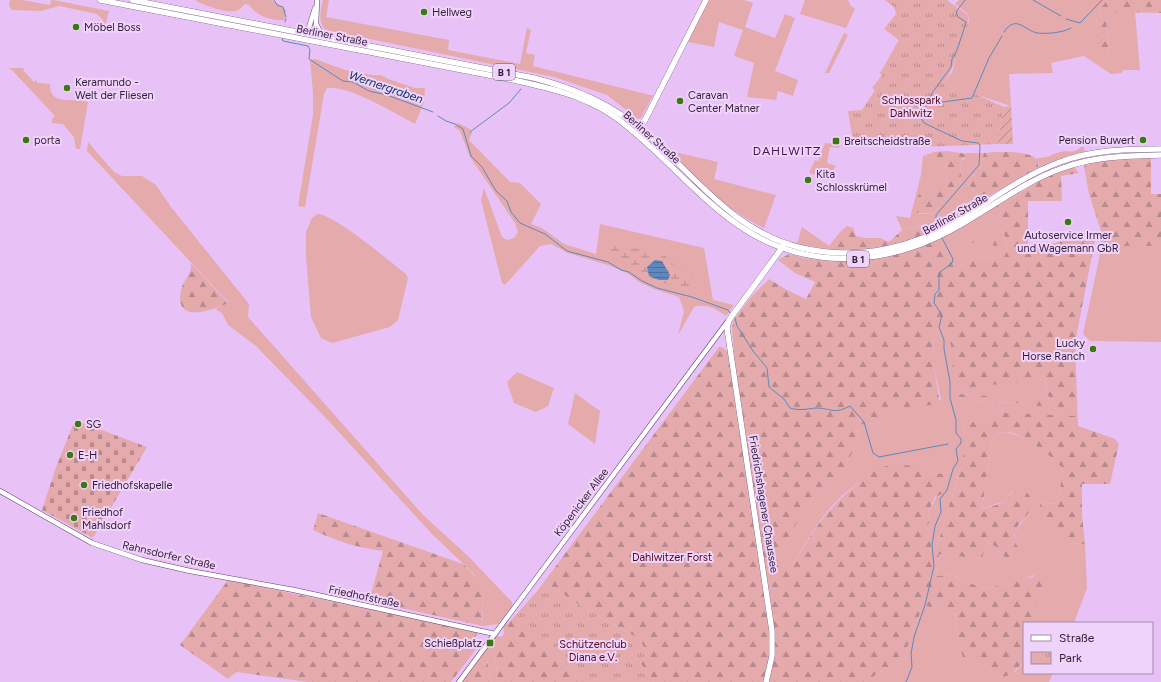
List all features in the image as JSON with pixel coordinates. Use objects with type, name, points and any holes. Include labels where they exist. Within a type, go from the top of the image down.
[{"type":"main road","name":"B 1","points":[[100,0],[177,12]]},
{"type":"main road","name":"B 1","points":[[132,0],[177,12]]},
{"type":"main road","points":[[637,130],[706,0]]},
{"type":"main road","name":"Berliner Straße","points":[[177,12],[310,34],[555,83],[597,100],[637,130],[727,210],[784,246],[830,253],[857,253],[892,248],[932,237],[951,227],[1032,175],[1077,160]]},
{"type":"main road","name":"Berliner Straße","points":[[177,12],[554,89],[596,105],[637,130]]},
{"type":"main road","name":"B 1","points":[[1077,160],[1113,151],[1161,149]]},
{"type":"main road","name":"B 1","points":[[1077,160],[1161,155]]},
{"type":"main road","points":[[727,330],[729,320],[784,246]]},
{"type":"main road","name":"Friedrichshagener Chaussee","points":[[727,330],[772,630],[772,656],[766,682]]},
{"type":"street","points":[[310,34],[317,0]]},
{"type":"street","points":[[315,8],[316,24],[321,33],[327,38]]},
{"type":"street","points":[[310,34],[316,24]]},
{"type":"street","name":"Köpenicker Allee","points":[[459,682],[729,320]]},
{"type":"street","points":[[719,333],[727,330]]},
{"type":"street","name":"Rahnsdorfer Straße","points":[[0,491],[92,543],[142,560],[229,578]]},
{"type":"street","name":"Friedhofstraße","points":[[229,578],[495,634]]},
{"type":"green space","points":[[10,0],[22,0],[50,5],[51,0],[53,0],[109,11],[105,27],[103,20],[97,14],[59,6],[41,11],[12,10],[9,6]]},
{"type":"green space","points":[[195,0],[272,0],[286,10],[285,20],[275,20],[260,15],[249,5],[245,4],[238,10],[226,11]]},
{"type":"green space","points":[[323,0],[329,0],[326,17],[449,40],[448,50],[520,64],[527,28],[531,30],[526,53],[535,55],[533,66],[653,95],[641,118],[638,119],[607,95],[554,77],[326,30],[321,24]]},
{"type":"green space","points":[[709,0],[744,0],[753,3],[745,27],[775,38],[785,14],[795,18],[775,71],[798,80],[793,96],[778,91],[776,100],[747,97],[754,63],[734,56],[743,30],[719,22],[714,47],[688,42]]},
{"type":"green space","points":[[805,0],[848,0],[851,6],[855,9],[846,28],[800,14]]},
{"type":"green space","name":"Schlosspark Dahlwitz","points":[[885,0],[947,0],[968,15],[967,30],[964,40],[952,70],[944,84],[975,94],[1004,107],[997,144],[901,146],[865,141],[852,136],[848,111],[862,110],[875,90],[872,88],[882,75],[880,73],[899,40],[884,29],[896,14],[894,7]]},
{"type":"green space","points":[[959,0],[1107,0],[1101,8],[1096,23],[1097,36],[1100,43],[1109,58],[1106,17],[1107,12],[1135,12],[1140,70],[1123,70],[1122,73],[1111,74],[1084,56],[1051,63],[1053,73],[1009,74],[1011,106],[944,84],[952,72],[969,21],[968,14],[955,4]]},
{"type":"green space","points":[[1107,0],[1161,0],[1161,13],[1107,12],[1106,17],[1109,59],[1103,58],[1100,54],[1096,32],[1099,14]]},
{"type":"green space","points":[[844,33],[848,35],[829,73],[825,73]]},
{"type":"green space","points":[[315,59],[345,70],[372,75],[381,75],[388,79],[415,88],[425,88],[424,102],[415,124],[359,95],[336,88],[327,88],[324,94],[305,207],[298,206],[313,115],[310,60]]},
{"type":"green space","points":[[7,68],[24,68],[23,70],[34,82],[36,80],[38,83],[50,84],[51,91],[54,96],[58,98],[63,100],[88,102],[80,149],[76,149],[74,137],[63,124],[52,123],[52,119],[55,116],[11,69]]},
{"type":"green space","points":[[1011,106],[1013,144],[997,144],[1004,107]]},
{"type":"green space","points":[[458,123],[470,129],[472,133],[469,140],[510,182],[520,183],[541,204],[531,224],[542,228],[564,244],[596,254],[600,224],[704,248],[713,300],[734,305],[726,316],[711,307],[694,307],[678,335],[684,311],[679,297],[654,289],[639,282],[627,273],[611,266],[568,253],[551,244],[540,246],[505,285],[502,283],[481,200],[484,188],[502,237],[507,240],[514,238],[518,232],[515,223],[470,157],[460,131],[454,127]]},
{"type":"green space","points":[[88,142],[114,172],[122,176],[142,176],[156,185],[171,207],[249,304],[248,317],[423,515],[468,556],[512,602],[513,607],[502,621],[498,624],[483,626],[483,599],[475,575],[432,534],[325,417],[256,346],[228,325],[222,313],[215,309],[228,302],[87,151]]},
{"type":"green space","points":[[825,143],[840,144],[839,148],[830,147],[827,163],[836,166],[828,178],[809,173],[815,160],[818,161]]},
{"type":"green space","points":[[1084,147],[1085,153],[1038,168],[1039,164],[1037,158],[1044,158],[1064,151],[1074,151]]},
{"type":"green space","points":[[670,151],[718,162],[714,179],[776,195],[764,228],[738,213],[726,204],[702,184]]},
{"type":"green space","points":[[948,151],[968,155],[960,161],[961,176],[958,183],[934,213],[914,213],[918,196],[921,192],[938,191],[947,185],[945,162],[940,159],[923,156],[934,152]]},
{"type":"green space","points":[[996,152],[1030,155],[1038,160],[1038,168],[982,200],[967,183],[980,168],[984,153]]},
{"type":"green space","points":[[966,153],[984,153],[980,168],[967,183],[982,200],[949,223],[936,230],[929,223],[902,230],[896,216],[910,218],[921,175],[923,156],[940,159],[945,162],[947,185],[940,191],[926,192],[920,197],[916,204],[918,214],[934,213],[958,183],[961,176],[960,161],[965,159]]},
{"type":"green space","points":[[1151,158],[1151,194],[1161,194],[1161,246],[1116,246],[1099,259],[1101,231],[1089,194],[1084,166],[1107,159]]},
{"type":"green space","points":[[1074,167],[1079,173],[1061,176],[1062,201],[1028,201],[1028,251],[1061,241],[1095,240],[1075,343],[1078,426],[1115,439],[1119,444],[1110,484],[1082,484],[1082,514],[1085,544],[1068,543],[1063,534],[1051,530],[1043,516],[1040,504],[1058,503],[1063,469],[1044,451],[1018,435],[1004,432],[998,433],[992,440],[982,509],[1006,500],[1015,488],[1028,493],[1031,508],[1014,535],[1015,542],[1020,550],[1018,557],[1006,559],[995,546],[986,541],[982,559],[939,554],[937,576],[952,575],[979,587],[990,588],[1044,574],[1045,577],[1036,608],[1036,622],[1023,622],[1023,663],[1010,675],[1002,677],[996,675],[982,665],[963,658],[958,639],[955,614],[923,605],[907,648],[907,658],[892,664],[865,682],[767,682],[774,650],[731,351],[734,350],[732,331],[733,321],[751,297],[769,279],[806,299],[815,282],[795,273],[778,260],[789,254],[827,261],[866,260],[903,252],[939,239],[955,269],[974,258],[1004,257],[1008,249],[1004,232],[1006,226],[1003,222],[987,211],[1048,176]],"holes":[[[944,324],[950,336],[955,389],[1045,379],[1049,400],[959,394],[959,399],[965,401],[1018,403],[1060,409],[1074,409],[1074,416],[990,412],[989,417],[963,425],[967,446],[962,460],[964,464],[960,469],[937,547],[931,547],[931,533],[925,527],[930,522],[928,513],[935,497],[944,493],[951,471],[944,474],[928,472],[923,466],[888,466],[876,470],[842,497],[814,530],[792,568],[784,568],[779,554],[801,515],[820,490],[845,468],[857,442],[858,425],[883,422],[884,410],[940,404],[933,361],[934,336]]]},
{"type":"green space","points":[[987,211],[1003,222],[1006,226],[1004,232],[1008,249],[1004,257],[974,258],[955,269],[939,239]]},
{"type":"green space","points":[[317,214],[325,216],[349,230],[406,274],[408,278],[398,320],[390,327],[332,343],[321,338],[311,317],[306,257],[306,232],[312,218]]},
{"type":"green space","points":[[933,223],[936,230],[911,240],[872,249],[832,250],[829,246],[847,226],[853,228],[856,236],[865,238],[880,238],[889,242],[902,230]]},
{"type":"green space","points":[[802,227],[829,246],[832,250],[797,244]]},
{"type":"green space","points":[[971,238],[998,239],[1000,245],[995,246],[984,242],[969,243]]},
{"type":"green space","points":[[611,245],[658,252],[668,258],[678,270],[691,275],[693,283],[692,287],[679,289],[664,283],[649,281],[639,270],[607,254],[606,247]]},
{"type":"green space","points":[[1116,246],[1161,246],[1161,342],[1090,341],[1083,334],[1099,259]]},
{"type":"green space","points":[[191,263],[228,303],[213,309],[196,312],[189,312],[183,308],[180,302],[181,291],[189,274]]},
{"type":"green space","points":[[945,323],[950,336],[954,361],[1036,380],[1045,379],[1049,401],[959,394],[959,399],[965,401],[1018,403],[1060,409],[1074,409],[1074,417],[990,412],[989,417],[963,425],[967,446],[962,460],[965,464],[960,469],[937,547],[931,547],[931,533],[925,527],[930,522],[928,513],[950,471],[944,474],[928,472],[923,466],[868,478],[851,488],[830,508],[821,520],[805,544],[792,568],[784,568],[779,554],[801,515],[820,490],[845,468],[857,442],[858,425],[883,422],[884,410],[941,400],[933,362],[934,336]]},
{"type":"green space","name":"Dahlwitzer Forst","points":[[719,347],[722,347],[728,352],[770,619],[771,646],[764,682],[654,682],[641,664],[646,651],[639,639],[578,604],[545,582],[536,593]]},
{"type":"green space","points":[[517,372],[554,388],[548,406],[536,412],[514,403],[507,382]]},
{"type":"green space","points":[[575,393],[600,411],[595,444],[568,424]]},
{"type":"green space","points":[[75,420],[147,447],[93,538],[42,510],[56,467]]},
{"type":"green space","points":[[1003,432],[1028,440],[1044,450],[1063,469],[1058,503],[1040,504],[1058,532],[1063,534],[1069,543],[1085,544],[1087,588],[1074,622],[1036,622],[1036,608],[1039,595],[1034,575],[1021,581],[990,588],[979,587],[952,575],[937,576],[939,554],[982,559],[985,541],[995,546],[1006,559],[1014,541],[1015,531],[1029,513],[1012,491],[1006,500],[982,509],[992,440],[995,435]]},
{"type":"green space","points":[[318,513],[463,564],[472,572],[481,586],[483,598],[483,626],[369,601],[383,551],[347,544],[313,530]]},
{"type":"green space","points":[[228,580],[478,632],[471,646],[476,649],[451,682],[308,682],[236,672],[228,679],[180,645]]},
{"type":"green space","name":"Schützenclub Diana e.V.","points":[[545,582],[578,604],[639,639],[646,651],[641,664],[654,682],[579,682],[517,614]]},
{"type":"green space","points":[[528,602],[518,614],[579,682],[498,682],[495,655],[504,633],[503,624],[507,624]]},
{"type":"green space","points":[[923,605],[955,614],[958,639],[963,658],[982,665],[996,675],[1002,677],[1016,671],[1023,663],[1023,674],[1053,674],[1049,682],[865,682],[892,664],[907,658],[907,648]]},
{"type":"green space","points":[[495,636],[503,637],[495,655],[498,682],[490,682],[487,657],[482,653]]},
{"type":"green space","points":[[482,653],[487,657],[490,682],[460,682]]},
{"type":"water","points":[[655,260],[662,261],[670,275],[668,280],[659,280],[649,276],[647,267]]},
{"type":"waterway","name":"Wernergraben","points":[[274,0],[277,5],[283,7],[286,17]]},
{"type":"waterway","points":[[938,228],[936,215],[979,165],[980,145],[978,143],[962,141],[924,123],[921,118],[932,93],[951,67],[952,59],[957,50],[966,22],[958,17],[956,12],[965,0]]},
{"type":"waterway","points":[[1033,0],[1061,16]]},
{"type":"waterway","points":[[1066,19],[1080,23],[1102,0]]},
{"type":"waterway","points":[[1004,32],[1012,24],[1020,25],[1037,33],[1054,33],[1071,28]]},
{"type":"waterway","points":[[928,104],[972,98],[989,58],[1002,36]]},
{"type":"waterway","name":"Wernergraben","points":[[282,38],[283,41],[308,46],[310,50],[309,59],[343,81],[353,82],[369,91],[387,95],[433,112]]},
{"type":"waterway","points":[[470,132],[509,103],[521,89]]},
{"type":"waterway","name":"Wernergraben","points":[[438,116],[463,129],[471,156],[482,167],[496,191],[507,201],[511,212],[520,223],[545,234],[567,251],[608,262],[657,288],[692,297],[728,310],[730,313]]},
{"type":"waterway","points":[[906,682],[912,667],[911,654],[914,637],[925,605],[934,566],[932,545],[935,526],[941,512],[940,499],[947,490],[953,469],[958,461],[956,449],[961,443],[961,439],[956,433],[956,420],[950,398],[950,382],[944,349],[944,340],[939,327],[942,315],[934,303],[935,294],[939,290],[939,273],[952,263],[953,259],[942,238]]},
{"type":"waterway","name":"Wernergraben","points":[[735,318],[737,326],[753,351],[767,368],[769,387],[784,399],[790,408],[800,410],[821,408],[836,411],[850,406],[864,422],[873,453],[879,457],[948,444]]},
{"type":"place","name":"Hellweg","points":[[424,12]]},
{"type":"place","name":"Möbel Boss","points":[[76,27]]},
{"type":"place","name":"Keramundo - Welt der Fliesen","points":[[67,88]]},
{"type":"place","name":"Caravan Center Matner","points":[[680,101]]},
{"type":"place","name":"porta","points":[[26,140]]},
{"type":"place","name":"Pension Buwert","points":[[1143,140]]},
{"type":"place","name":"Breitscheidstraße","points":[[836,141]]},
{"type":"place","name":"Kita Schlosskrümel","points":[[808,180]]},
{"type":"place","name":"Autoservice Irmer und Wagemann GbR","points":[[1068,222]]},
{"type":"place","name":"Lucky Horse Ranch","points":[[1093,349]]},
{"type":"place","name":"SG","points":[[78,424]]},
{"type":"place","name":"E-H","points":[[70,455]]},
{"type":"place","name":"Friedhofskapelle","points":[[84,485]]},
{"type":"place","name":"Friedhof Mahlsdorf","points":[[74,518]]},
{"type":"place","name":"Schießplatz","points":[[490,643]]},
{"type":"district","name":"DAHLWITZ","points":[[787,151]]}]
